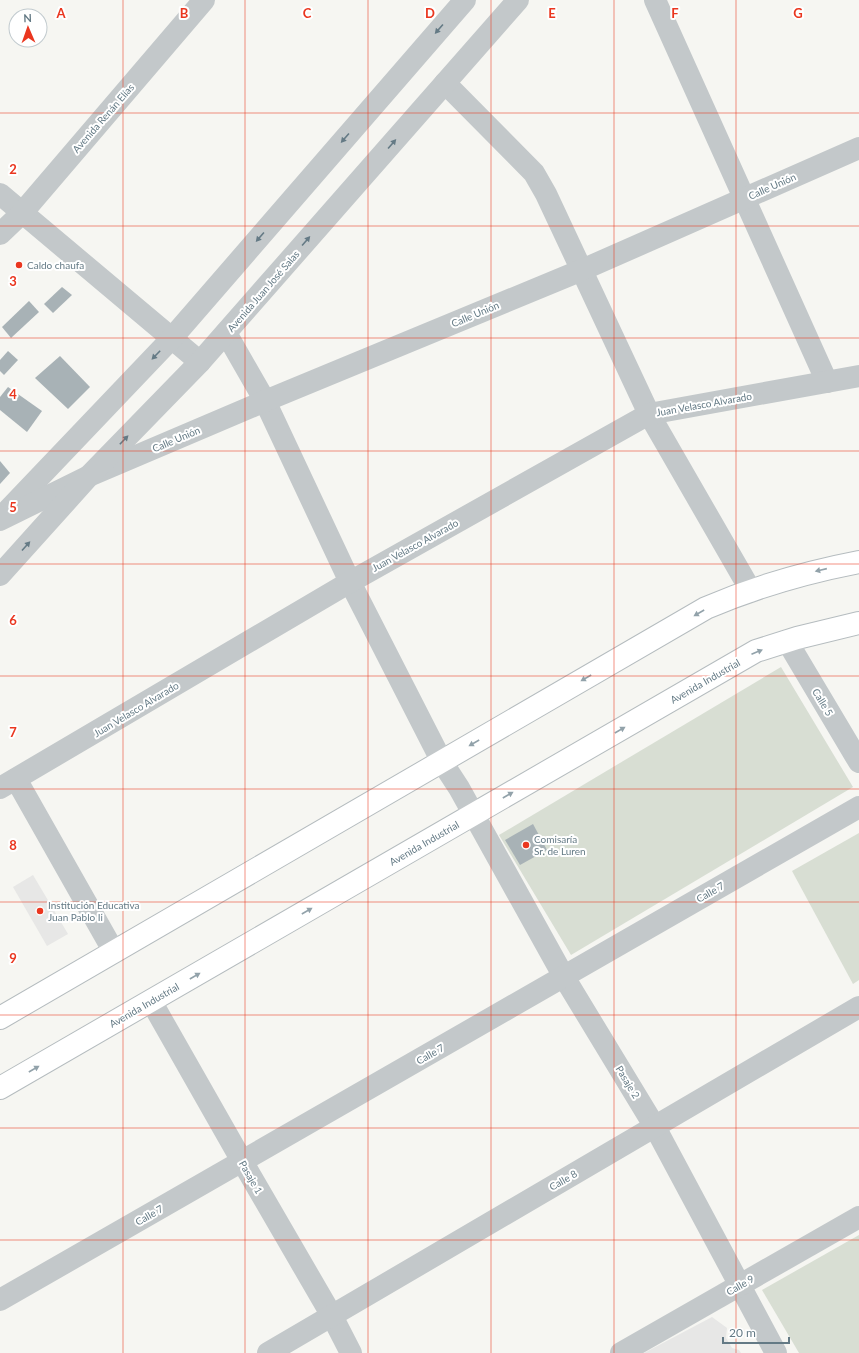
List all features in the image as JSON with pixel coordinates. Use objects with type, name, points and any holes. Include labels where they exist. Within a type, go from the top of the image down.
[{"type":"street","name":"Avenida Renán Elías","points":[[0,234],[22,213],[204,0]]},
{"type":"street","points":[[0,519],[172,338],[465,0]]},
{"type":"street","name":"Avenida Juan José Salas","points":[[0,575],[89,476],[200,362],[518,0]]},
{"type":"street","points":[[655,0],[827,382]]},
{"type":"street","points":[[445,83],[534,173],[546,194],[649,414],[751,591]]},
{"type":"street","name":"Calle Unión","points":[[0,519],[89,476],[265,401],[582,270],[859,148]]},
{"type":"street","points":[[0,194],[200,362]]},
{"type":"street","name":"Pasaje 2","points":[[226,333],[265,401],[350,582],[442,762],[474,814],[564,976],[655,1127],[776,1353]]},
{"type":"street","name":"Juan Velasco Alvarado","points":[[8,784],[350,582],[649,414],[859,376]]},
{"type":"street","points":[[0,1018],[706,608],[737,595],[810,572],[859,562]]},
{"type":"street","name":"Avenida Industrial","points":[[0,1088],[756,651],[787,641],[859,623]]},
{"type":"street","name":"Calle 5","points":[[787,641],[859,762]]},
{"type":"street","points":[[8,784],[114,952]]},
{"type":"street","name":"Calle 7","points":[[0,1300],[859,807]]},
{"type":"street","name":"Pasaje 1","points":[[151,1001],[242,1162],[332,1316],[351,1353]]},
{"type":"street","name":"Calle 8","points":[[268,1353],[859,1007]]},
{"type":"street","name":"Calle 9","points":[[621,1353],[859,1217]]},
{"type":"shaded area","points":[[781,667],[853,787],[571,955],[499,835]]},
{"type":"shaded area","points":[[859,833],[859,980],[853,984],[792,871]]},
{"type":"shaded area","name":"Institución Educativa Juan Pablo Ii","points":[[33,875],[68,934],[47,946],[13,887]]},
{"type":"shaded area","points":[[859,1235],[859,1353],[799,1353],[762,1290]]},
{"type":"shaded area","points":[[712,1317],[727,1328],[726,1338],[732,1348],[739,1350],[741,1353],[644,1353]]},
{"type":"building","points":[[62,287],[72,295],[53,313],[44,304]]},
{"type":"building","points":[[29,301],[39,312],[11,338],[2,327]]},
{"type":"building","points":[[8,351],[18,360],[4,375],[0,371],[0,360]]},
{"type":"building","points":[[60,356],[90,387],[68,409],[35,378]]},
{"type":"building","points":[[8,387],[42,411],[27,432],[0,410],[0,397]]},
{"type":"building","points":[[0,461],[10,473],[0,484]]},
{"type":"building","name":"Comisaría Sr. de Luren","points":[[533,824],[547,850],[520,865],[505,840]]},
{"type":"place","name":"Caldo chaufa","points":[[19,265]]},
{"type":"place","name":"Comisaría Sr. de Luren","points":[[526,845]]},
{"type":"place","name":"Institución Educativa Juan Pablo Ii","points":[[40,911]]}]
